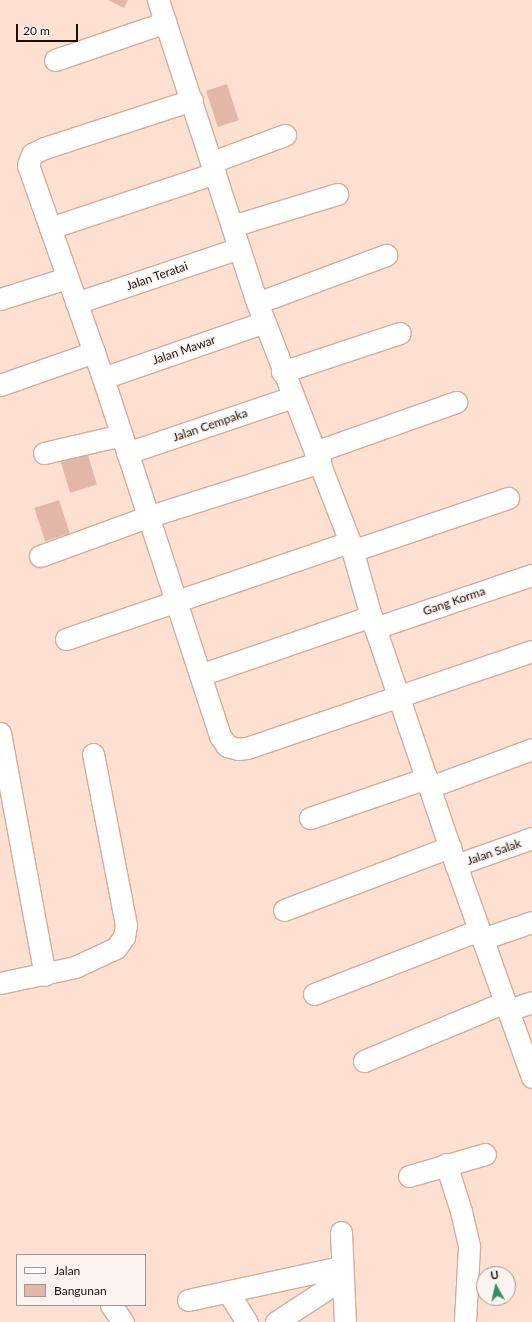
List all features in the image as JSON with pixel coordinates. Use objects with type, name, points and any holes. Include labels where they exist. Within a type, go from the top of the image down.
[{"type":"street","points":[[158,0],[261,312],[282,372],[317,457],[351,547],[373,622],[480,934],[532,1077]]},
{"type":"street","points":[[55,60],[166,22]]},
{"type":"street","points":[[192,100],[44,148],[32,154],[28,166],[103,378],[147,517],[220,736],[227,746],[238,749],[398,694],[532,651]]},
{"type":"street","points":[[50,228],[214,168],[285,135]]},
{"type":"street","points":[[232,226],[337,194]]},
{"type":"street","name":"Jalan Teratai","points":[[76,303],[239,248]]},
{"type":"street","name":"Jalan Mawar","points":[[103,378],[261,312],[386,255]]},
{"type":"street","points":[[0,299],[67,278]]},
{"type":"street","points":[[282,372],[400,333]]},
{"type":"street","points":[[0,385],[94,352]]},
{"type":"street","name":"Jalan Cempaka","points":[[44,453],[125,444],[292,397]]},
{"type":"street","points":[[40,556],[317,457],[456,402]]},
{"type":"street","points":[[66,640],[175,602],[508,498]]},
{"type":"street","name":"Gang Korma","points":[[200,675],[532,575]]},
{"type":"street","points":[[0,733],[45,975]]},
{"type":"street","points":[[310,818],[428,783],[532,749]]},
{"type":"street","points":[[0,983],[45,975],[75,967],[116,948],[124,937],[126,925],[93,754]]},
{"type":"street","name":"Jalan Salak","points":[[284,910],[453,856],[532,838]]},
{"type":"street","points":[[314,994],[480,934],[532,922]]},
{"type":"street","points":[[364,1061],[507,1006],[532,1002]]},
{"type":"street","points":[[409,1176],[446,1164],[486,1154]]},
{"type":"street","points":[[446,1164],[461,1211],[468,1247],[465,1322]]},
{"type":"street","points":[[341,1232],[341,1273],[345,1322]]},
{"type":"street","points":[[188,1300],[341,1273]]},
{"type":"street","points":[[276,1322],[341,1273]]},
{"type":"street","points":[[228,1292],[247,1322]]},
{"type":"street","points":[[112,1306],[122,1322]]},
{"type":"building","points":[[108,0],[128,0],[124,8]]},
{"type":"building","points":[[227,84],[239,120],[218,127],[206,91]]},
{"type":"building","points":[[87,452],[97,485],[70,493],[60,460]]},
{"type":"building","points":[[59,500],[70,533],[45,541],[34,508]]}]
